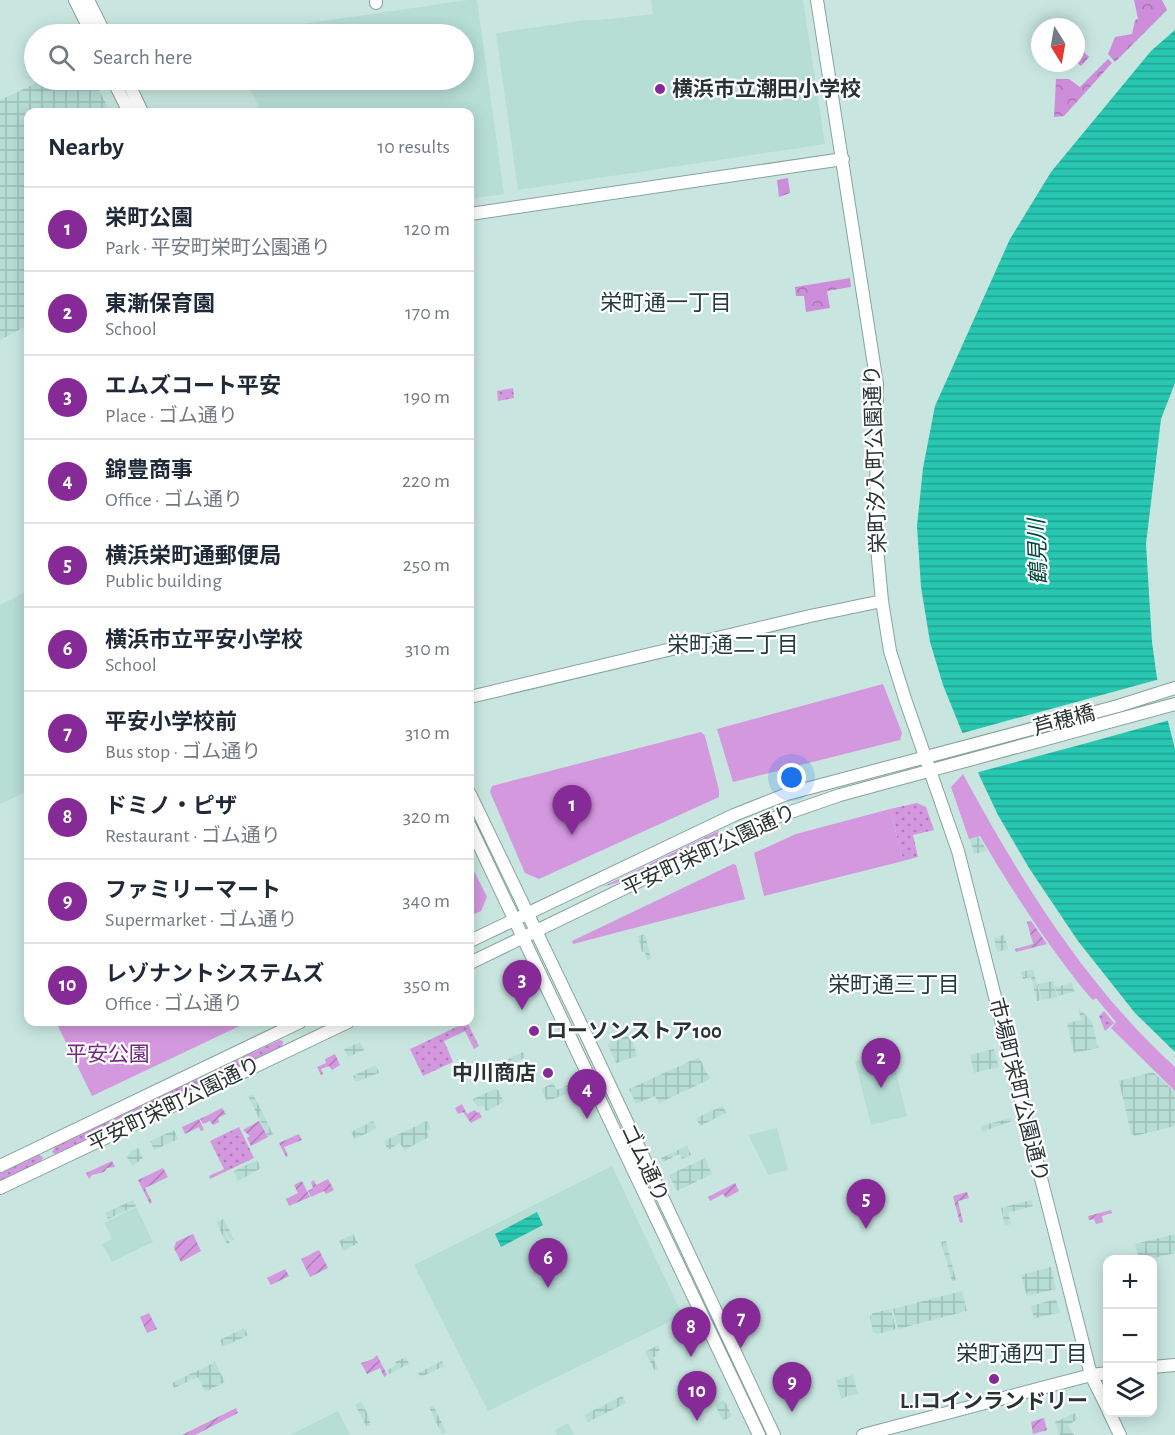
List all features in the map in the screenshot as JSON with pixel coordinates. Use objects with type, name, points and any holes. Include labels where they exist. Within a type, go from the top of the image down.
[{"type":"street","points":[[75,0],[87,24]]},
{"type":"street","points":[[88,0],[100,24]]},
{"type":"street","name":"栄町汐入町公園通り","points":[[818,0],[877,384],[876,537],[882,601],[890,651],[931,770]]},
{"type":"street","points":[[118,90],[127,108]]},
{"type":"street","points":[[132,90],[140,108]]},
{"type":"street","points":[[474,213],[843,159]]},
{"type":"street","points":[[474,696],[882,601]]},
{"type":"street","name":"芦穂橋","points":[[954,750],[1118,706],[1174,688]]},
{"type":"street","name":"芦穂橋","points":[[959,762],[1175,704]]},
{"type":"street","name":"平安町栄町公園通り","points":[[474,939],[734,816],[787,794],[954,750]]},
{"type":"street","name":"平安町栄町公園通り","points":[[474,961],[782,814],[840,795],[959,762]]},
{"type":"street","name":"市場町栄町公園通り","points":[[931,770],[958,850],[1091,1375],[1103,1400]]},
{"type":"street","name":"ゴム通り","points":[[474,802],[774,1435]]},
{"type":"street","name":"ゴム通り","points":[[474,835],[759,1435]]},
{"type":"street","name":"平安町栄町公園通り","points":[[0,1166],[292,1026]]},
{"type":"street","name":"平安町栄町公園通り","points":[[0,1188],[340,1026]]},
{"type":"street","points":[[1157,1367],[1175,1365]]},
{"type":"street","points":[[863,1435],[1103,1374]]},
{"type":"street","name":"市場町栄町公園通り","points":[[1111,1417],[1120,1435]]},
{"type":"shaded area","points":[[477,0],[504,194],[474,198],[474,108],[259,108],[251,90],[474,90],[474,24],[302,24]]},
{"type":"shaded area","name":"横浜市立潮田小学校","points":[[651,0],[803,0],[825,144],[518,190],[496,33],[586,20],[653,14]]},
{"type":"shaded area","points":[[24,89],[99,90],[108,108],[24,108],[24,327],[0,340],[0,100]]},
{"type":"shaded area","points":[[24,593],[24,793],[0,804],[0,605]]},
{"type":"shaded area","points":[[979,837],[987,851],[974,854],[970,839]]},
{"type":"shaded area","points":[[645,934],[651,959],[647,960],[645,952],[642,952],[638,936]]},
{"type":"shaded area","points":[[1004,935],[1008,949],[997,952],[994,938]]},
{"type":"shaded area","points":[[1033,969],[1041,1000],[1037,1001],[1031,977],[1023,979],[1021,972]]},
{"type":"shaded area","points":[[1053,981],[1057,997],[1042,1000],[1038,984]]},
{"type":"shaded area","points":[[1072,983],[1074,992],[1058,996],[1055,987]]},
{"type":"shaded area","points":[[1078,1007],[1092,1022],[1098,1048],[1074,1053],[1067,1023],[1081,1020]]},
{"type":"shaded area","points":[[631,1035],[637,1056],[616,1063],[608,1045],[611,1040]]},
{"type":"shaded area","points":[[360,1042],[364,1050],[348,1057],[344,1049]]},
{"type":"shaded area","points":[[994,1049],[999,1067],[974,1073],[970,1055]]},
{"type":"shaded area","points":[[523,1052],[526,1057],[502,1068],[499,1063]]},
{"type":"shaded area","points":[[891,1052],[907,1116],[871,1125],[855,1061]]},
{"type":"shaded area","points":[[699,1057],[710,1079],[659,1103],[655,1096],[636,1104],[629,1089]]},
{"type":"shaded area","points":[[376,1065],[379,1073],[356,1082],[353,1076]]},
{"type":"shaded area","points":[[1153,1072],[1175,1092],[1175,1126],[1135,1136],[1131,1133],[1119,1081]]},
{"type":"shaded area","points":[[553,1083],[557,1090],[573,1083],[577,1090],[547,1101],[541,1089]]},
{"type":"shaded area","points":[[495,1089],[498,1090],[504,1102],[486,1111],[483,1105],[478,1107],[473,1099]]},
{"type":"shaded area","points":[[253,1094],[273,1134],[268,1136],[248,1096]]},
{"type":"shaded area","points":[[723,1106],[726,1113],[700,1126],[696,1118]]},
{"type":"shaded area","points":[[1011,1118],[1012,1121],[982,1132],[981,1126]]},
{"type":"shaded area","points":[[373,1121],[377,1128],[355,1139],[351,1132]]},
{"type":"shaded area","points":[[427,1121],[431,1129],[426,1131],[429,1137],[404,1150],[400,1143],[388,1150],[384,1141]]},
{"type":"shaded area","points":[[777,1128],[788,1170],[768,1175],[748,1135]]},
{"type":"shaded area","points":[[174,1130],[178,1139],[154,1150],[150,1141]]},
{"type":"shaded area","points":[[687,1146],[691,1155],[682,1159],[680,1154],[663,1162],[661,1158]]},
{"type":"shaded area","points":[[138,1148],[143,1158],[132,1166],[127,1157],[130,1152]]},
{"type":"shaded area","points":[[705,1158],[712,1174],[677,1191],[669,1175]]},
{"type":"shaded area","points":[[257,1160],[261,1168],[238,1181],[234,1171]]},
{"type":"shaded area","points":[[612,1166],[681,1312],[679,1317],[488,1411],[414,1265]]},
{"type":"shaded area","points":[[133,1200],[136,1206],[108,1219],[105,1213]]},
{"type":"shaded area","points":[[1031,1200],[1033,1206],[1008,1213],[1011,1224],[1005,1226],[1001,1208]]},
{"type":"shaded area","points":[[136,1207],[153,1242],[112,1262],[102,1244],[112,1239],[104,1223]]},
{"type":"shaded area","points":[[224,1219],[234,1240],[231,1241],[221,1224],[230,1243],[227,1244],[216,1222]]},
{"type":"shaded area","points":[[353,1234],[358,1243],[344,1251],[339,1241]]},
{"type":"shaded area","points":[[1175,1234],[1175,1253],[1157,1257],[1157,1255],[1138,1255],[1135,1244]]},
{"type":"shaded area","points":[[946,1241],[956,1280],[952,1281],[941,1242]]},
{"type":"shaded area","points":[[1051,1267],[1056,1289],[1027,1296],[1021,1275]]},
{"type":"shaded area","points":[[962,1291],[967,1311],[898,1329],[893,1309]]},
{"type":"shaded area","points":[[1056,1299],[1060,1312],[1034,1319],[1031,1306]]},
{"type":"shaded area","points":[[891,1309],[896,1329],[877,1334],[873,1332],[870,1317],[873,1313]]},
{"type":"shaded area","points":[[244,1328],[248,1335],[223,1347],[220,1340]]},
{"type":"shaded area","points":[[658,1345],[660,1350],[653,1358],[658,1369],[655,1371],[645,1352]]},
{"type":"shaded area","points":[[406,1357],[409,1364],[389,1374],[387,1370],[396,1364],[395,1362]]},
{"type":"shaded area","points":[[442,1361],[444,1366],[421,1377],[418,1373]]},
{"type":"shaded area","points":[[215,1362],[225,1382],[205,1392],[198,1377],[174,1388],[172,1383]]},
{"type":"shaded area","points":[[853,1375],[858,1394],[841,1398],[836,1380]]},
{"type":"shaded area","points":[[622,1396],[626,1403],[588,1422],[584,1415]]},
{"type":"shaded area","points":[[724,1400],[732,1416],[723,1421],[715,1405]]},
{"type":"shaded area","points":[[361,1401],[370,1419],[371,1425],[367,1427],[355,1405]]},
{"type":"shaded area","points":[[433,1405],[446,1432],[442,1434],[429,1407]]},
{"type":"shaded area","points":[[338,1411],[350,1435],[290,1435]]},
{"type":"shaded area","points":[[1075,1413],[1078,1419],[1068,1425],[1074,1435],[1060,1435],[1055,1422]]},
{"type":"shaded area","points":[[568,1423],[574,1435],[557,1435],[555,1430]]},
{"type":"green space","points":[[1134,0],[1162,0],[1167,10],[1115,62],[1108,54],[1115,37],[1132,34],[1135,20],[1138,19]]},
{"type":"green space","points":[[1108,59],[1112,63],[1064,116],[1054,117],[1056,79],[1069,79],[1080,87]]},
{"type":"green space","points":[[788,178],[790,193],[779,197],[777,180]]},
{"type":"green space","points":[[850,278],[851,287],[827,291],[830,308],[806,312],[804,296],[796,296],[795,287]]},
{"type":"green space","points":[[513,388],[514,398],[498,401],[497,391]]},
{"type":"green space","points":[[883,684],[902,733],[900,740],[733,782],[717,729]]},
{"type":"green space","points":[[701,732],[705,736],[719,797],[539,879],[525,873],[490,792],[492,786]]},
{"type":"green space","points":[[963,774],[1008,853],[1057,930],[1112,1002],[1175,1067],[1175,1091],[1111,1028],[1116,1022],[1096,998],[1093,1000],[1089,996],[1059,958],[1018,898],[980,836],[969,839],[951,787]]},
{"type":"green space","points":[[917,803],[926,807],[934,830],[913,835],[918,857],[903,861],[890,809]]},
{"type":"green space","points":[[890,809],[903,861],[764,896],[754,853],[796,834]]},
{"type":"green space","points":[[718,831],[720,836],[636,877],[602,887]]},
{"type":"green space","points":[[733,864],[736,865],[745,899],[573,944],[572,941]]},
{"type":"green space","points":[[474,871],[487,897],[481,911],[474,914]]},
{"type":"green space","points":[[1031,921],[1047,944],[1016,952],[1015,949],[1033,944],[1027,922]]},
{"type":"green space","points":[[1104,1011],[1114,1023],[1105,1031],[1099,1016]]},
{"type":"green space","name":"平安公園","points":[[58,1026],[240,1026],[92,1096]]},
{"type":"green space","points":[[459,1026],[469,1026],[479,1046],[474,1049],[465,1031],[444,1041],[453,1062],[423,1076],[410,1049]]},
{"type":"green space","points":[[279,1040],[283,1041],[282,1046],[60,1152],[55,1154],[52,1152],[56,1146]]},
{"type":"green space","points":[[335,1054],[340,1065],[332,1070],[329,1066],[321,1069],[323,1074],[321,1075],[317,1067],[326,1063],[325,1059]]},
{"type":"green space","points":[[462,1104],[467,1114],[475,1110],[482,1117],[471,1123],[463,1112],[458,1114],[455,1108]]},
{"type":"green space","points":[[222,1108],[226,1114],[218,1118],[219,1122],[213,1125],[210,1121],[203,1124],[200,1119]]},
{"type":"green space","points":[[199,1119],[204,1130],[201,1131],[199,1127],[185,1134],[182,1127]]},
{"type":"green space","points":[[259,1121],[268,1137],[251,1146],[247,1138],[250,1136],[243,1130]]},
{"type":"green space","points":[[239,1127],[254,1158],[210,1179],[209,1176],[224,1169],[210,1141]]},
{"type":"green space","points":[[299,1134],[302,1140],[284,1147],[288,1156],[286,1157],[279,1143]]},
{"type":"green space","points":[[38,1155],[43,1157],[41,1162],[0,1181],[0,1173]]},
{"type":"green space","points":[[112,1161],[115,1167],[107,1168],[104,1172],[92,1175],[89,1179],[86,1173]]},
{"type":"green space","points":[[163,1168],[168,1177],[145,1188],[152,1202],[150,1204],[138,1180]]},
{"type":"green space","points":[[328,1179],[334,1190],[326,1194],[324,1191],[311,1197],[308,1191],[313,1188],[311,1182],[314,1180],[316,1185]]},
{"type":"green space","points":[[302,1181],[310,1197],[289,1206],[286,1199],[298,1193],[294,1185]]},
{"type":"green space","points":[[735,1183],[739,1191],[726,1198],[723,1194],[710,1201],[708,1197]]},
{"type":"green space","points":[[967,1192],[969,1198],[958,1201],[963,1222],[960,1223],[953,1196]]},
{"type":"green space","points":[[1111,1210],[1112,1213],[1102,1216],[1103,1222],[1096,1224],[1094,1219],[1089,1220],[1088,1216]]},
{"type":"green space","points":[[193,1234],[201,1251],[181,1262],[174,1248],[176,1242]]},
{"type":"green space","points":[[319,1250],[328,1268],[310,1277],[301,1259]]},
{"type":"green space","points":[[285,1269],[289,1276],[271,1285],[267,1278]]},
{"type":"green space","points":[[149,1313],[157,1329],[147,1333],[140,1317]]},
{"type":"green space","points":[[377,1355],[387,1375],[384,1377],[380,1368],[367,1374],[361,1363]]},
{"type":"green space","points":[[236,1408],[238,1413],[195,1435],[182,1435]]},
{"type":"green space","points":[[1044,1418],[1047,1430],[1033,1434],[1031,1422]]},
{"type":"water","name":"鶴見川","points":[[1175,30],[1175,383],[1161,419],[1146,544],[1152,642],[1157,678],[1175,749],[1175,1052],[1135,1013],[1078,941],[1029,868],[998,815],[943,685],[930,642],[921,587],[917,526],[923,468],[935,406],[1010,239],[1051,172],[1151,51]]},
{"type":"water","points":[[537,1212],[543,1225],[501,1247],[495,1234]]},
{"type":"pier","points":[[1160,679],[1170,720],[1087,743],[975,773],[959,734]]},
{"type":"place","name":"横浜市立潮田小学校","points":[[660,89]]},
{"type":"place","name":"栄町公園","points":[[572,835]]},
{"type":"place","name":"エムズコート平安","points":[[522,1010]]},
{"type":"place","name":"ローソンストア100","points":[[534,1031]]},
{"type":"place","name":"中川商店","points":[[548,1073]]},
{"type":"place","name":"東漸保育園","points":[[881,1088]]},
{"type":"place","name":"錦豊商事","points":[[587,1119]]},
{"type":"place","name":"横浜栄町通郵便局","points":[[866,1229]]},
{"type":"place","name":"横浜市立平安小学校","points":[[548,1288]]},
{"type":"place","name":"平安小学校前","points":[[741,1348]]},
{"type":"place","name":"ドミノ・ピザ","points":[[691,1357]]},
{"type":"place","name":"L.Iコインランドリー","points":[[994,1379]]},
{"type":"place","name":"ファミリーマート","points":[[792,1412]]},
{"type":"place","name":"レゾナントシステムズ","points":[[697,1421]]},
{"type":"district","name":"栄町通一丁目","points":[[666,302]]},
{"type":"district","name":"栄町通二丁目","points":[[733,644]]},
{"type":"district","name":"栄町通三丁目","points":[[894,984]]},
{"type":"district","name":"栄町通四丁目","points":[[1022,1353]]}]
